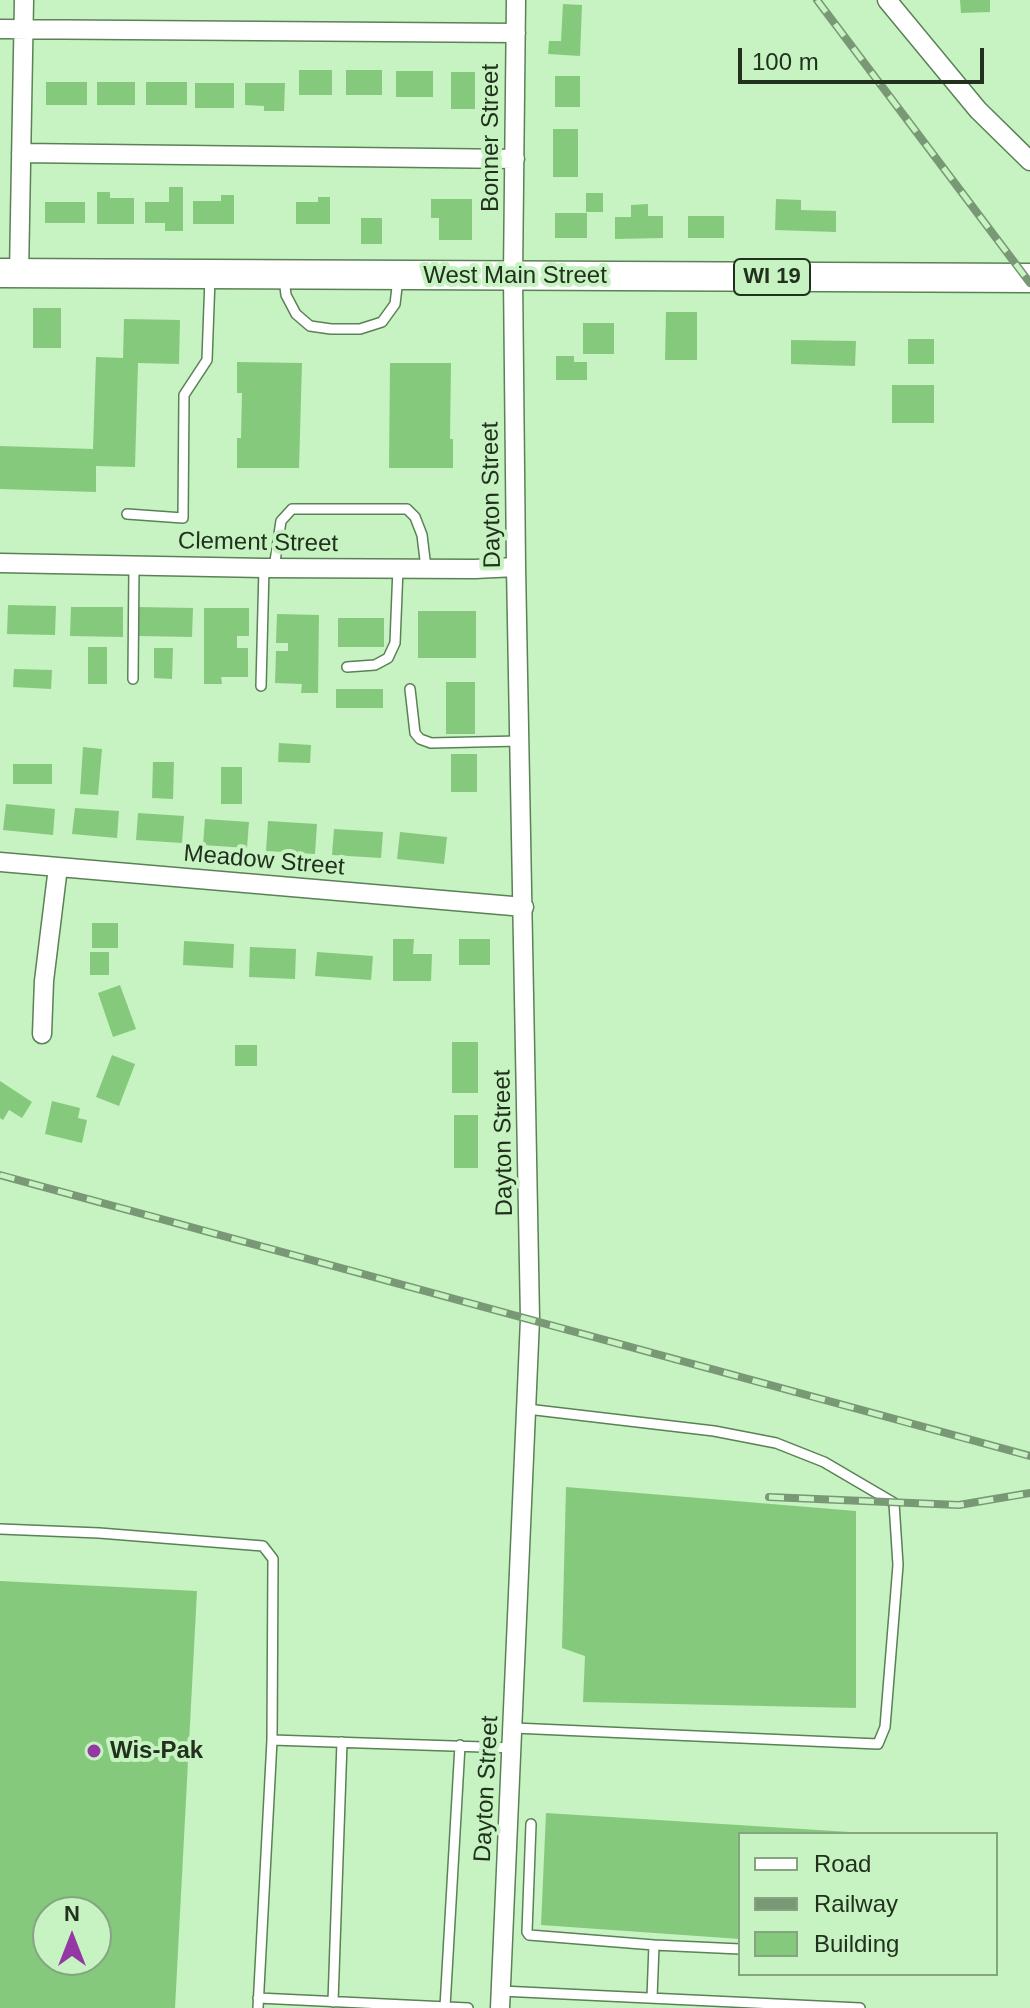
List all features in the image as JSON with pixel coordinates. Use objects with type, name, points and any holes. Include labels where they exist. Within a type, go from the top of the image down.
[{"type":"main road","name":"West Main Street","points":[[9,273],[1030,278]]},
{"type":"street","points":[[9,273],[21,153],[24,0]]},
{"type":"street","name":"Bonner Street","points":[[513,276],[516,0]]},
{"type":"street","points":[[887,0],[978,110],[1029,158]]},
{"type":"street","points":[[0,29],[516,33]]},
{"type":"street","points":[[21,153],[515,159]]},
{"type":"street","name":"Dayton Street","points":[[501,2000],[530,1319],[513,276]]},
{"type":"street","name":"Clement Street","points":[[0,563],[269,568],[516,567]]},
{"type":"street","name":"Meadow Street","points":[[0,862],[524,907]]},
{"type":"street","points":[[42,1034],[44,981],[58,867]]},
{"type":"lane","points":[[127,514],[183,518],[184,395],[207,360],[210,274]]},
{"type":"lane","points":[[284,275],[286,295],[296,314],[310,326],[360,329],[382,322],[395,304],[398,276]]},
{"type":"lane","points":[[261,686],[269,568],[281,521],[292,509],[407,509],[415,517],[422,535],[426,568]]},
{"type":"lane","points":[[133,679],[134,565]]},
{"type":"lane","points":[[347,667],[375,665],[388,658],[395,643],[398,568]]},
{"type":"lane","points":[[410,689],[415,733],[420,739],[431,743],[520,741]]},
{"type":"lane","points":[[514,1728],[878,1744],[885,1727],[898,1565],[894,1503],[824,1462],[776,1443],[714,1431],[527,1409]]},
{"type":"lane","points":[[0,1529],[263,1546],[273,1559],[272,1740],[258,2003],[333,2002],[468,2008]]},
{"type":"lane","points":[[272,1740],[513,1748]]},
{"type":"lane","points":[[333,2002],[342,1742]]},
{"type":"lane","points":[[445,2007],[460,1745]]},
{"type":"lane","points":[[531,1824],[529,1935],[738,1949]]},
{"type":"lane","points":[[652,1998],[654,1945]]},
{"type":"lane","points":[[501,2000],[652,1998],[860,2008]]},
{"type":"building","points":[[960,0],[990,0],[990,12],[961,13]]},
{"type":"building","points":[[563,4],[582,5],[580,56],[548,54],[549,41],[561,41]]},
{"type":"building","points":[[299,70],[332,70],[332,95],[299,95]]},
{"type":"building","points":[[346,70],[382,70],[382,95],[346,95]]},
{"type":"building","points":[[396,71],[433,71],[433,97],[396,97]]},
{"type":"building","points":[[451,72],[475,72],[475,109],[451,109]]},
{"type":"building","points":[[555,76],[580,76],[580,107],[555,107]]},
{"type":"building","points":[[46,82],[87,82],[87,105],[46,105]]},
{"type":"building","points":[[97,82],[135,82],[135,105],[97,105]]},
{"type":"building","points":[[146,82],[187,82],[187,105],[146,105]]},
{"type":"building","points":[[195,83],[234,83],[234,108],[195,108]]},
{"type":"building","points":[[245,83],[285,83],[284,111],[264,111],[264,106],[245,105]]},
{"type":"building","points":[[553,129],[578,129],[578,177],[553,177]]},
{"type":"building","points":[[169,187],[183,187],[183,231],[165,231],[165,223],[145,223],[145,202],[169,202]]},
{"type":"building","points":[[97,192],[110,192],[110,198],[134,198],[134,224],[97,224]]},
{"type":"building","points":[[586,193],[603,193],[603,212],[586,212]]},
{"type":"building","points":[[221,195],[234,195],[234,224],[193,224],[193,201],[221,201]]},
{"type":"building","points":[[318,197],[330,197],[330,224],[296,224],[296,202],[318,202]]},
{"type":"building","points":[[431,199],[472,199],[472,240],[439,240],[439,218],[431,218]]},
{"type":"building","points":[[776,199],[801,200],[801,210],[836,211],[836,232],[775,230]]},
{"type":"building","points":[[45,202],[85,202],[85,223],[45,223]]},
{"type":"building","points":[[648,204],[648,216],[663,216],[663,238],[615,239],[615,217],[631,217],[631,205]]},
{"type":"building","points":[[555,213],[587,213],[587,238],[555,238]]},
{"type":"building","points":[[688,216],[724,216],[724,238],[688,238]]},
{"type":"building","points":[[361,218],[382,218],[382,244],[361,244]]},
{"type":"building","points":[[33,308],[61,308],[61,348],[33,348]]},
{"type":"building","points":[[666,312],[697,312],[697,360],[665,360]]},
{"type":"building","points":[[124,319],[180,320],[179,364],[138,363],[135,467],[96,466],[96,492],[0,489],[0,446],[93,449],[96,357],[123,358]]},
{"type":"building","points":[[583,323],[614,323],[614,354],[583,354]]},
{"type":"building","points":[[908,339],[934,339],[934,364],[908,364]]},
{"type":"building","points":[[791,340],[856,341],[855,366],[791,364]]},
{"type":"building","points":[[556,356],[574,356],[574,362],[587,362],[587,380],[556,380]]},
{"type":"building","points":[[237,362],[302,363],[299,468],[237,468],[242,393],[237,393]]},
{"type":"building","points":[[390,363],[451,363],[450,439],[453,439],[453,468],[389,468]]},
{"type":"building","points":[[892,385],[934,385],[934,423],[892,423]]},
{"type":"building","points":[[8,605],[56,606],[55,635],[7,634]]},
{"type":"building","points":[[71,607],[123,607],[123,637],[70,636]]},
{"type":"building","points":[[139,607],[193,608],[192,637],[139,636]]},
{"type":"building","points":[[204,608],[249,608],[249,636],[237,636],[237,648],[248,648],[248,677],[221,677],[222,684],[204,684]]},
{"type":"building","points":[[418,611],[476,611],[476,658],[418,658]]},
{"type":"building","points":[[277,614],[319,615],[318,693],[301,693],[302,684],[275,683],[276,651],[288,651],[288,643],[276,643]]},
{"type":"building","points":[[338,618],[384,618],[384,647],[338,647]]},
{"type":"building","points":[[88,647],[107,647],[107,684],[88,684]]},
{"type":"building","points":[[154,648],[173,648],[172,679],[154,678]]},
{"type":"building","points":[[14,669],[52,670],[51,689],[13,687]]},
{"type":"building","points":[[446,682],[475,682],[475,734],[446,734]]},
{"type":"building","points":[[336,689],[383,689],[383,708],[336,708]]},
{"type":"building","points":[[279,743],[311,745],[310,763],[278,762]]},
{"type":"building","points":[[83,747],[102,749],[98,795],[80,794]]},
{"type":"building","points":[[451,754],[477,754],[477,792],[451,792]]},
{"type":"building","points":[[153,762],[174,762],[173,799],[152,798]]},
{"type":"building","points":[[13,764],[52,764],[52,784],[13,784]]},
{"type":"building","points":[[221,767],[242,767],[242,804],[221,804]]},
{"type":"building","points":[[6,804],[55,809],[53,835],[3,830]]},
{"type":"building","points":[[75,808],[119,811],[117,838],[72,834]]},
{"type":"building","points":[[138,813],[184,816],[182,843],[136,840]]},
{"type":"building","points":[[205,819],[249,822],[247,848],[203,845]]},
{"type":"building","points":[[268,821],[317,824],[315,854],[266,851]]},
{"type":"building","points":[[334,829],[383,832],[381,858],[332,855]]},
{"type":"building","points":[[400,832],[447,837],[444,864],[397,859]]},
{"type":"building","points":[[92,923],[118,923],[118,948],[92,948]]},
{"type":"building","points":[[393,939],[414,939],[413,954],[432,954],[431,981],[393,981]]},
{"type":"building","points":[[459,939],[490,939],[490,965],[459,965]]},
{"type":"building","points":[[184,941],[234,944],[233,968],[183,965]]},
{"type":"building","points":[[250,947],[296,949],[295,979],[249,977]]},
{"type":"building","points":[[90,952],[109,952],[109,975],[90,975]]},
{"type":"building","points":[[317,952],[373,956],[371,980],[315,976]]},
{"type":"building","points":[[120,985],[136,1029],[113,1037],[98,993]]},
{"type":"building","points":[[452,1042],[478,1042],[478,1093],[452,1093]]},
{"type":"building","points":[[235,1045],[257,1045],[257,1066],[235,1066]]},
{"type":"building","points":[[112,1055],[135,1064],[119,1106],[96,1097]]},
{"type":"building","points":[[0,1081],[32,1102],[22,1118],[9,1110],[3,1120],[0,1118]]},
{"type":"building","points":[[52,1101],[80,1108],[78,1118],[87,1120],[82,1143],[45,1134]]},
{"type":"building","points":[[454,1115],[478,1115],[478,1168],[454,1168]]},
{"type":"building","points":[[566,1487],[856,1511],[856,1708],[583,1702],[585,1656],[562,1648]]},
{"type":"building","name":"Wis-Pak","points":[[0,1581],[197,1591],[175,2008],[0,2008]]},
{"type":"building","points":[[546,1813],[850,1832],[738,1832],[738,1939],[541,1925]]},
{"type":"railway","points":[[817,0],[1030,283]]},
{"type":"railway","points":[[0,1175],[1030,1456]]},
{"type":"railway","points":[[769,1497],[959,1505],[1030,1493]]},
{"type":"place","name":"Wis-Pak","points":[[94,1751]]}]
